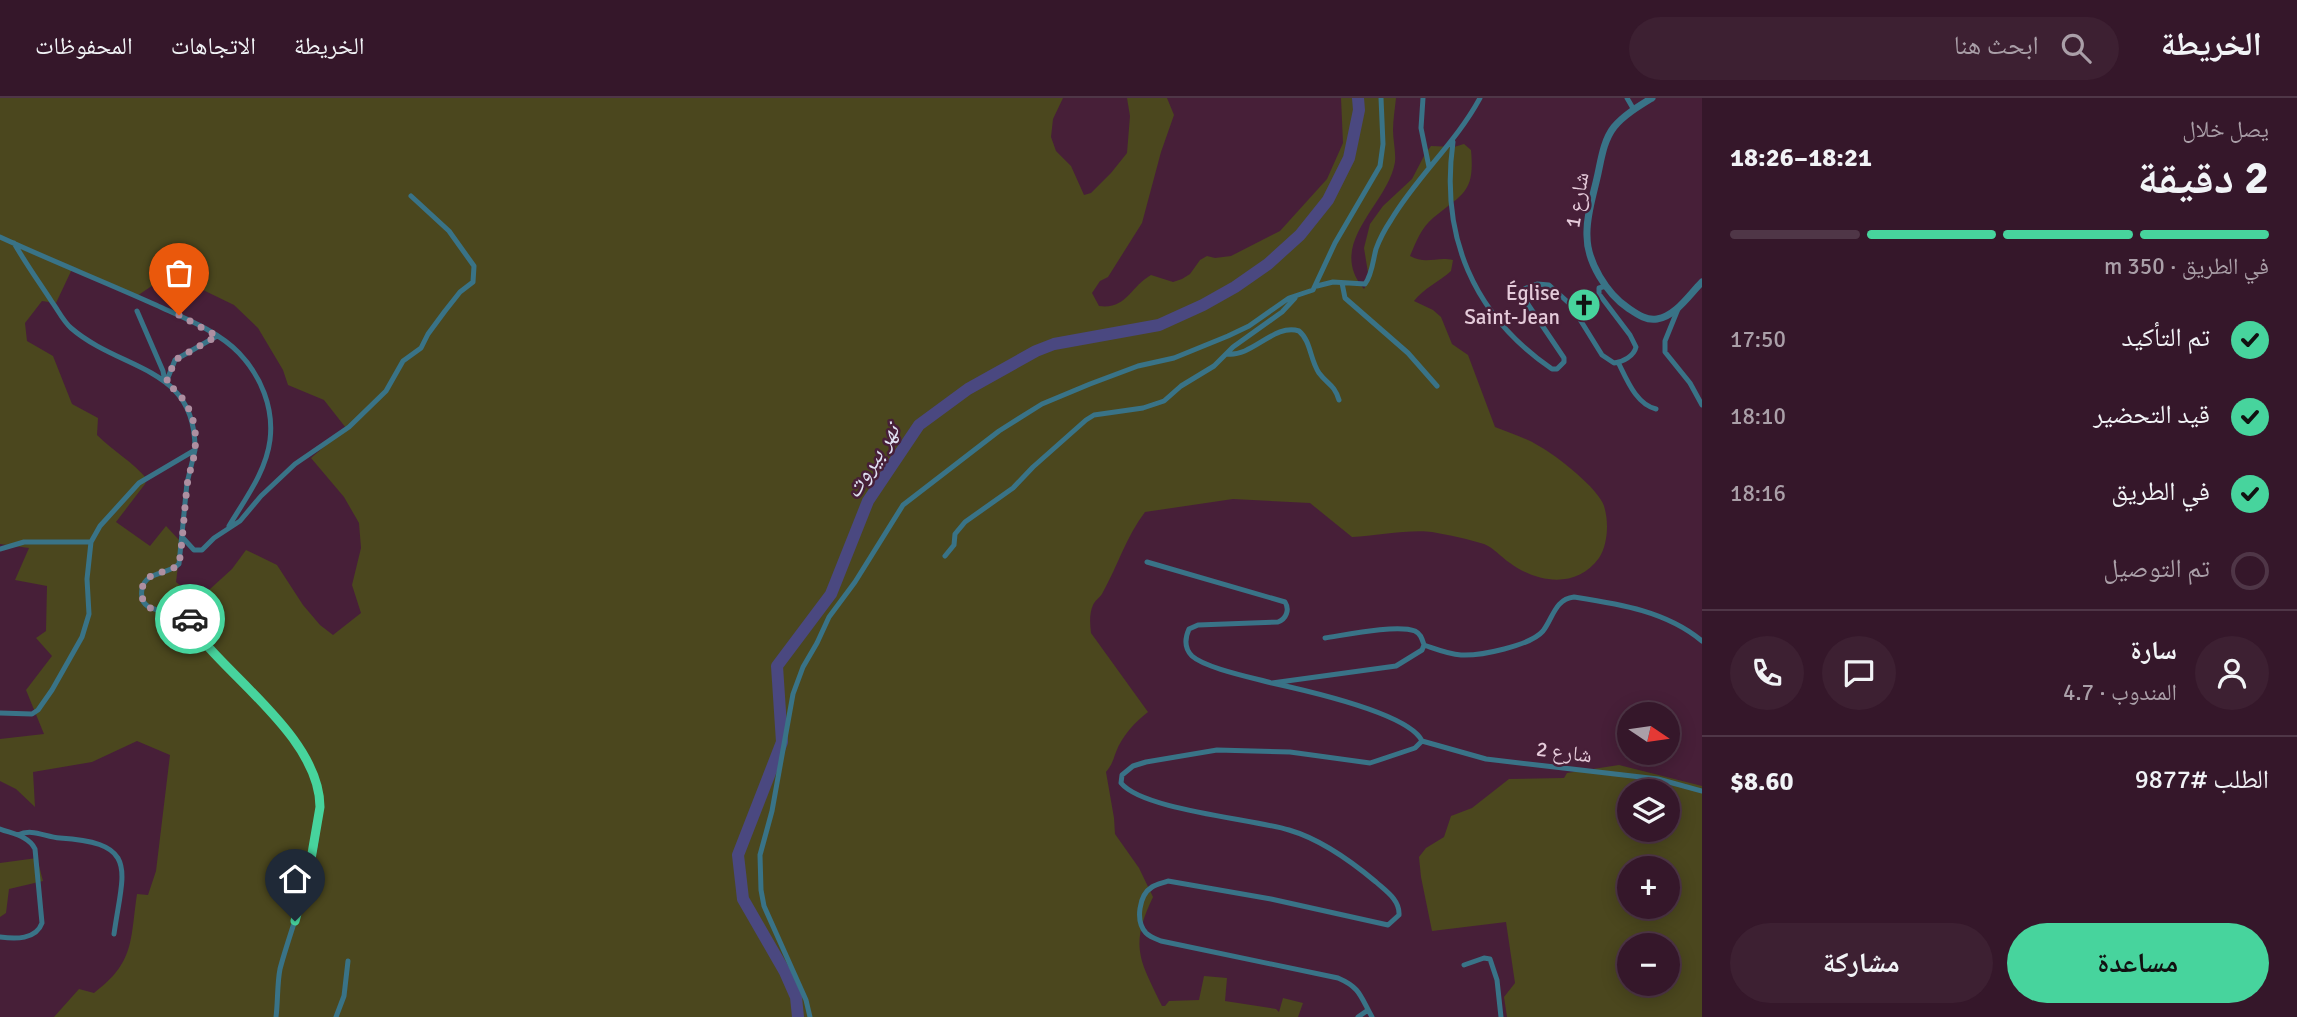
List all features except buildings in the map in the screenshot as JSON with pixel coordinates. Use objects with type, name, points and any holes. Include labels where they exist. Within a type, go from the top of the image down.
[{"type":"street","points":[[810,1017],[802,991],[765,906],[761,890],[760,855],[772,811],[793,694],[803,667],[829,617],[855,582],[903,505],[999,431],[1042,404],[1090,384],[1138,366],[1174,358],[1228,336],[1249,326],[1289,298],[1308,293],[1317,286],[1335,243],[1380,166],[1383,144],[1381,98]]},
{"type":"street","points":[[1423,98],[1421,128],[1429,167]]},
{"type":"street","points":[[1317,286],[1365,284],[1370,278],[1383,232],[1429,167],[1453,142],[1480,98]]},
{"type":"street","points":[[1628,98],[1634,110]]},
{"type":"street","name":"شارع 1","points":[[1652,98],[1613,128],[1605,145],[1588,226],[1590,253],[1606,286],[1622,304],[1649,320],[1661,318],[1679,306],[1702,282]]},
{"type":"street","points":[[1453,142],[1449,183],[1453,226],[1469,273],[1500,325],[1552,369],[1557,369],[1564,362],[1523,297],[1524,289],[1530,285],[1549,285],[1571,305],[1602,355],[1608,360],[1618,362],[1629,358],[1636,347],[1599,295],[1599,288],[1606,286]]},
{"type":"street","points":[[183,538],[192,549],[199,551],[240,521],[261,496],[295,464],[349,428],[386,391],[401,364],[421,348],[445,311],[460,292],[473,282],[474,266],[449,231],[411,196]]},
{"type":"street","points":[[0,237],[154,304],[217,336],[237,351],[253,369],[264,391],[270,415],[270,440],[264,464],[228,529]]},
{"type":"street","points":[[14,243],[29,270],[68,325],[85,339],[166,383],[181,396],[191,413],[195,429],[195,450],[187,483],[179,564],[174,569],[150,576],[144,582],[141,593],[149,607],[162,612],[179,612],[190,620],[202,640],[267,706],[311,768],[320,797],[314,844],[304,894],[279,972],[276,1017]]},
{"type":"street","points":[[1342,283],[1345,298],[1408,353],[1437,386]]},
{"type":"street","points":[[946,556],[965,522],[1013,488],[1086,420],[1094,415],[1156,404],[1214,366],[1282,312],[1297,295]]},
{"type":"street","points":[[1679,306],[1665,341],[1665,352],[1690,383],[1702,405]]},
{"type":"street","points":[[136,311],[166,383]]},
{"type":"street","points":[[1227,354],[1240,353],[1289,329],[1299,331],[1308,343],[1318,372],[1331,382],[1339,400]]},
{"type":"street","points":[[166,383],[175,360],[217,336]]},
{"type":"street","points":[[1618,362],[1645,406],[1656,409]]},
{"type":"street","points":[[0,713],[32,714],[38,710],[82,637],[89,614],[91,542],[100,526],[139,483],[195,450]]},
{"type":"street","points":[[0,548],[23,542],[91,542]]},
{"type":"street","points":[[1147,562],[1285,602],[1288,609],[1286,616],[1278,622],[1198,625],[1189,629],[1186,638],[1189,652],[1198,660],[1376,712],[1402,723],[1419,735],[1422,741],[1415,747],[1370,763],[1290,752],[1217,750],[1133,766],[1122,775],[1121,783],[1127,791],[1136,794],[1181,808],[1300,834],[1362,870],[1392,896],[1398,904],[1399,915],[1388,926],[1271,899],[1168,881],[1154,885],[1145,892],[1140,910],[1140,923],[1145,932],[1161,941],[1338,978],[1360,991],[1372,1017]]},
{"type":"street","points":[[1424,645],[1463,655],[1518,645],[1541,633],[1561,603],[1566,598],[1574,597],[1635,607],[1672,623],[1702,641]]},
{"type":"street","points":[[1272,683],[1396,666],[1422,650],[1424,645],[1421,636],[1413,630],[1380,630],[1325,638]]},
{"type":"street","name":"شارع 2","points":[[1422,741],[1486,758],[1658,779],[1702,792]]},
{"type":"street","points":[[0,829],[18,835],[32,843],[35,849],[42,923],[38,932],[33,935],[0,937]]},
{"type":"street","points":[[18,835],[29,832],[51,838],[85,840],[107,846],[115,852],[122,870],[114,934]]},
{"type":"street","points":[[1464,965],[1484,958],[1490,959],[1497,980],[1501,1017]]},
{"type":"street","points":[[336,1017],[344,996],[348,961]]},
{"type":"street","points":[[1358,1017],[1368,1010]]},
{"type":"shaded area","points":[[0,98],[1063,98],[1053,119],[1051,137],[1056,151],[1071,166],[1084,195],[1091,193],[1127,153],[1130,116],[1127,98],[1167,98],[1174,115],[1142,223],[1108,277],[1100,281],[1092,293],[1099,306],[1108,306],[1122,301],[1151,275],[1173,282],[1182,279],[1207,256],[1231,256],[1280,231],[1327,179],[1343,143],[1341,98],[1396,98],[1393,130],[1395,162],[1382,194],[1355,240],[1351,256],[1354,272],[1364,289],[1369,279],[1364,248],[1370,224],[1383,206],[1412,179],[1431,146],[1454,147],[1464,144],[1471,150],[1471,175],[1465,191],[1425,226],[1410,256],[1421,260],[1453,260],[1451,271],[1414,301],[1441,317],[1452,344],[1468,355],[1495,427],[1534,443],[1576,473],[1600,499],[1606,512],[1607,526],[1602,552],[1590,568],[1580,575],[1556,580],[1521,570],[1488,546],[1452,536],[1414,531],[1352,537],[1310,503],[1233,499],[1145,512],[1138,522],[1102,594],[1093,605],[1090,623],[1091,633],[1148,712],[1125,735],[1106,772],[1115,834],[1139,868],[1153,897],[1141,929],[1140,953],[1143,964],[1162,1006],[1169,1001],[1199,1000],[1204,976],[1227,978],[1225,1001],[1276,1009],[1279,1012],[1283,998],[1303,1003],[1298,1017],[54,1017],[79,989],[94,993],[117,971],[124,960],[131,938],[137,894],[148,895],[156,871],[170,755],[137,741],[92,762],[33,772],[35,807],[16,789],[0,781],[0,739],[44,734],[26,690],[52,656],[36,638],[46,631],[47,586],[15,580],[29,548],[0,544]],"holes":[[[73,267],[137,296],[178,268],[201,289],[234,305],[258,328],[283,370],[288,385],[324,400],[346,428],[311,458],[344,497],[359,523],[361,548],[352,585],[361,613],[333,635],[320,625],[303,605],[277,565],[246,550],[232,569],[198,600],[176,582],[181,542],[166,526],[150,546],[116,522],[147,479],[97,435],[98,418],[72,404],[53,356],[27,341],[25,323],[42,301],[56,303]]]},
{"type":"shaded area","points":[[1619,765],[1674,779],[1617,779],[1617,842],[1680,842],[1680,780],[1702,786],[1702,1017],[1507,1017],[1504,997],[1515,983],[1506,922],[1432,931],[1419,857],[1426,848],[1444,837],[1451,816],[1472,808],[1509,779],[1564,778],[1567,773]]},
{"type":"shaded area","points":[[37,858],[43,881],[9,889],[6,913],[0,917],[0,863]]},
{"type":"waterway","name":"نهر بيروت","points":[[798,1017],[796,997],[785,972],[743,899],[738,855],[782,742],[777,666],[831,594],[868,501],[919,425],[968,389],[1036,351],[1054,344],[1159,325],[1203,305],[1268,264],[1300,235],[1328,200],[1349,158],[1359,110],[1358,98]]},
{"type":"way so far","points":[[179,315],[217,336],[182,355],[171,366],[166,383],[181,396],[191,413],[195,429],[195,450],[187,483],[179,564],[174,569],[150,576],[144,582],[141,593],[149,607],[162,612],[179,612],[190,619]]},
{"type":"place","name":"Église Saint-Jean","points":[[1584,305]]},
{"type":"route","points":[[190,619],[202,640],[267,706],[311,768],[320,797],[320,807],[304,894],[295,921]]}]
